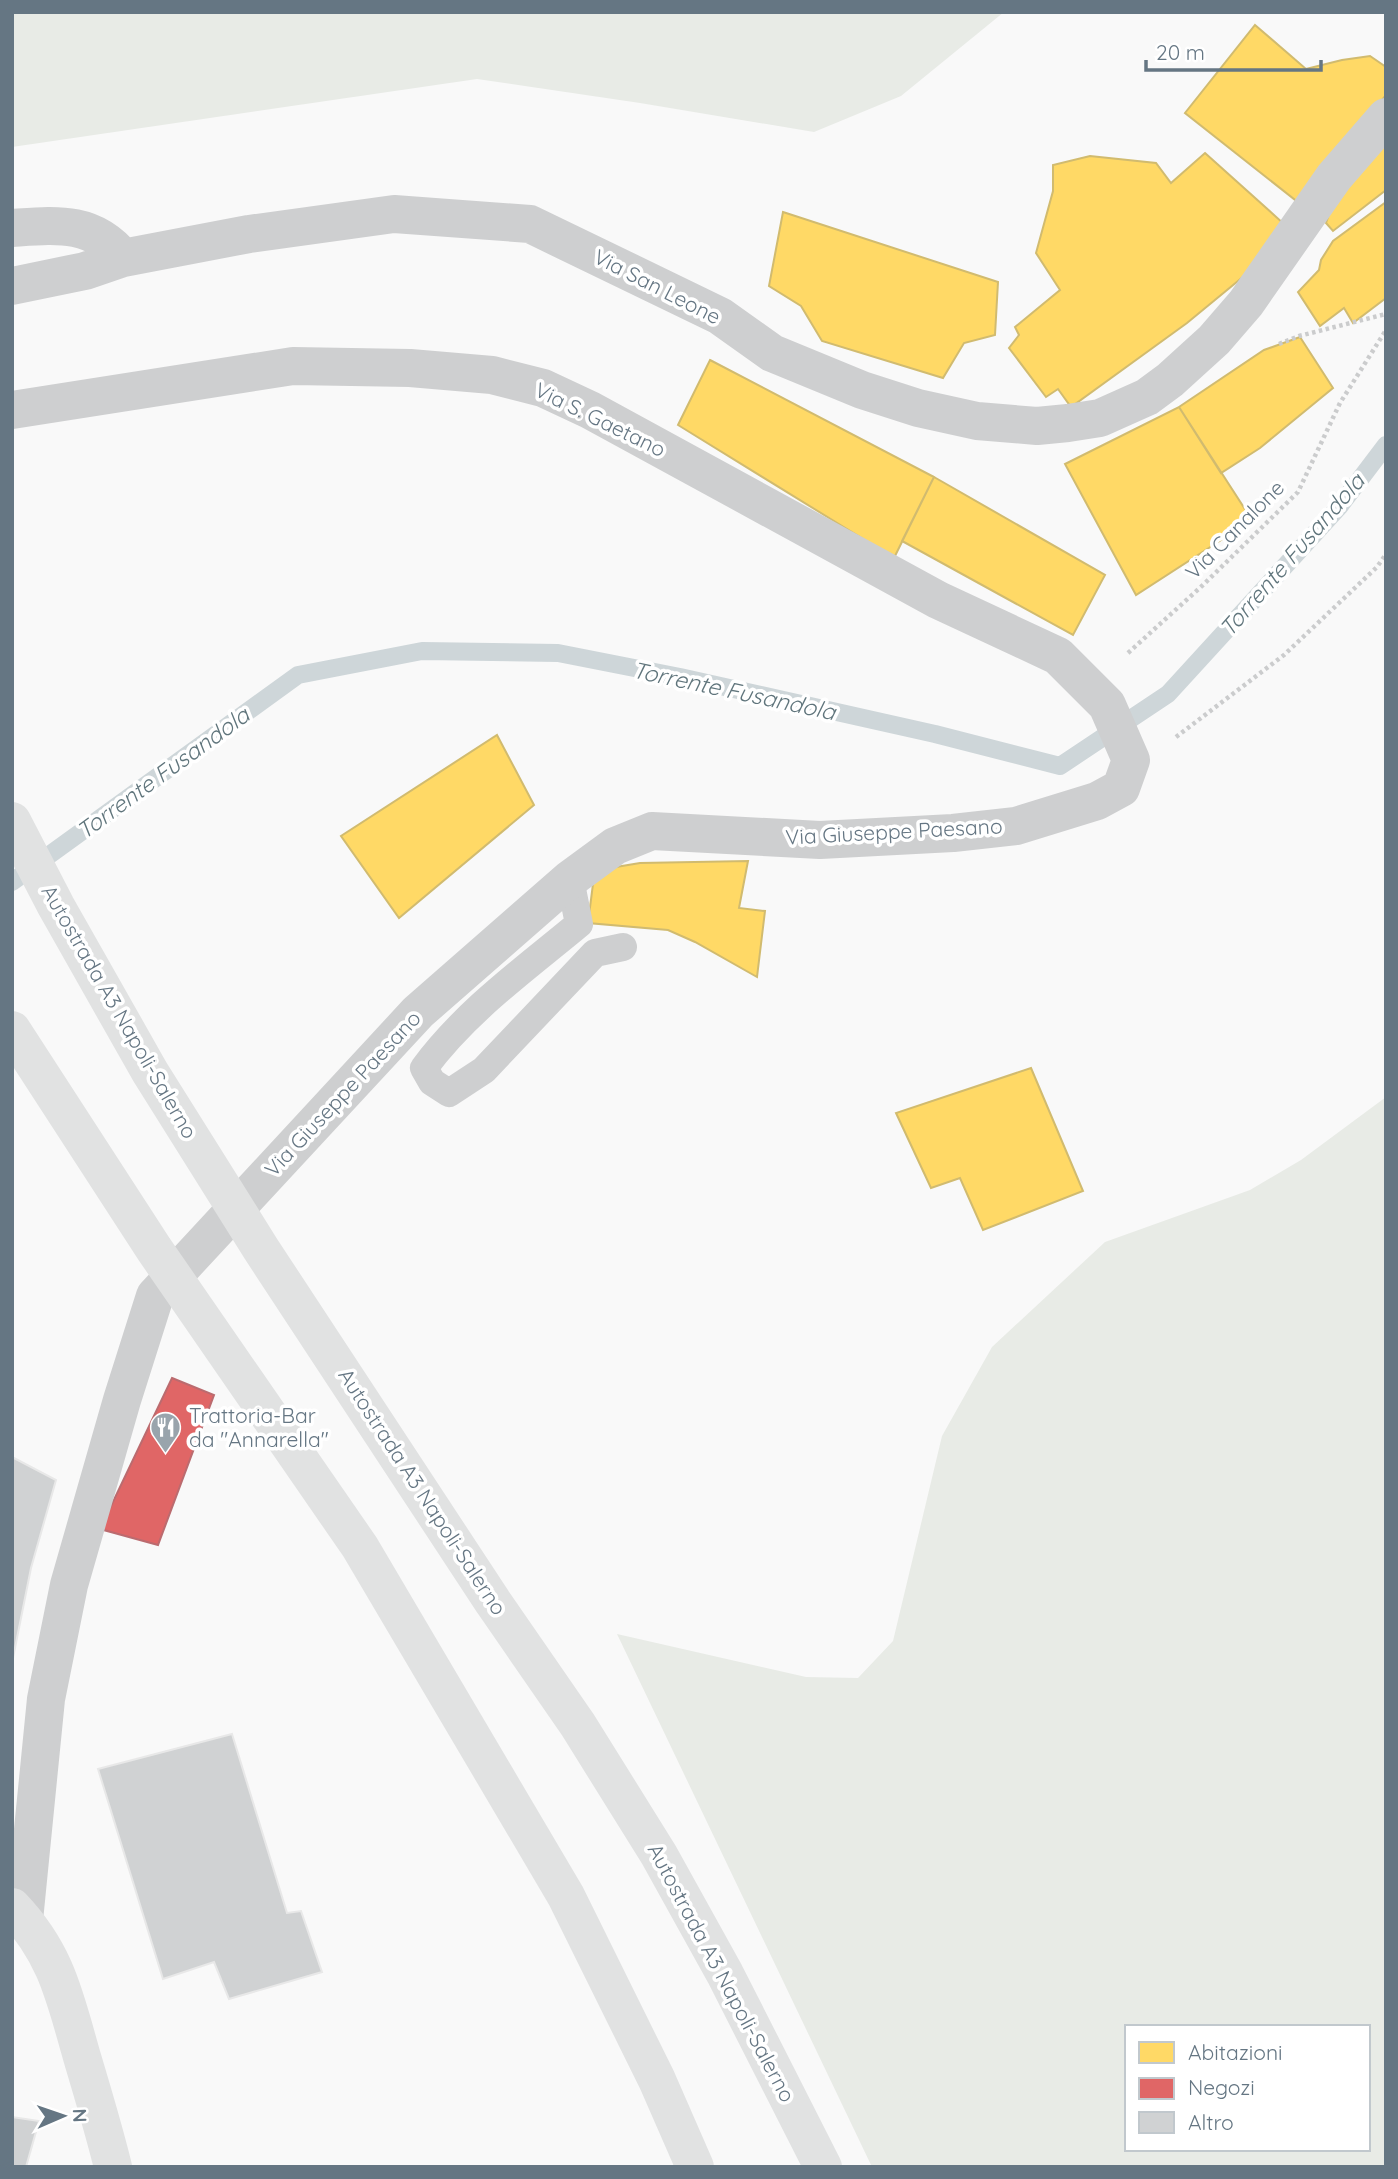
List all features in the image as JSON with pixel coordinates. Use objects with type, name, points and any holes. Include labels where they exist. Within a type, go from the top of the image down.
[{"type":"main road","name":"Autostrada A3 Napoli-Salerno","points":[[12,821],[56,906],[150,1072],[261,1249],[578,1725],[659,1855],[725,1974],[823,2167]]},
{"type":"main road","points":[[12,1030],[154,1248],[360,1547],[566,1896],[657,2080],[695,2167]]},
{"type":"main road","points":[[18,1914],[52,1960],[68,2001],[113,2167]]},
{"type":"street","name":"Via San Leone","points":[[123,258],[249,234],[394,214],[530,224],[720,316],[772,353],[862,390],[918,408],[977,421],[1009,425],[1047,425],[1100,418],[1123,410],[1170,380],[1214,340],[1246,303],[1334,177],[1386,117]]},
{"type":"street","points":[[12,228],[57,225],[94,232],[113,245],[123,258],[85,271],[12,286]]},
{"type":"street","name":"Via S. Gaetano","points":[[12,410],[293,366],[410,368],[505,378],[543,388],[590,410],[938,600],[1058,656],[1099,695]]},
{"type":"street","points":[[1099,695],[1131,760]]},
{"type":"street","name":"Via Giuseppe Paesano","points":[[18,1914],[46,1699],[69,1585],[155,1296],[418,1012],[570,879],[615,846],[652,831],[820,840],[953,833],[1016,826],[1097,801],[1121,788],[1131,760]]},
{"type":"lane","points":[[570,879],[579,924],[488,999],[443,1043],[424,1068],[432,1082],[449,1093],[484,1070],[595,953],[623,947]]},
{"type":"path","points":[[1305,336],[1386,314]]},
{"type":"path","name":"Via Canalone","points":[[1099,695],[1183,604],[1298,492],[1340,402],[1386,330]]},
{"type":"path","points":[[1131,760],[1152,755],[1284,655],[1377,567],[1386,554]]},
{"type":"shaded area","points":[[12,12],[1004,12],[901,96],[814,132],[477,79],[12,147]]},
{"type":"shaded area","points":[[1386,1097],[1386,2167],[872,2167],[617,1634],[806,1677],[858,1678],[893,1641],[942,1436],[992,1347],[1105,1242],[1250,1190],[1301,1160]]},
{"type":"building: Abitazioni","points":[[1255,25],[1306,69],[1370,56],[1386,67],[1386,95],[1299,203],[1185,113]]},
{"type":"building: Abitazioni","points":[[1386,138],[1386,190],[1333,231],[1326,223],[1337,190]]},
{"type":"building: Abitazioni","points":[[1205,153],[1284,224],[1244,276],[1187,323],[1071,407],[1058,389],[1046,397],[1009,348],[1019,335],[1015,327],[1060,290],[1036,253],[1053,191],[1053,165],[1090,156],[1156,163],[1171,183]]},
{"type":"building: Abitazioni","points":[[1386,202],[1386,298],[1353,323],[1344,308],[1320,326],[1298,292],[1319,270],[1321,260],[1333,241]]},
{"type":"building: Abitazioni","points":[[783,212],[998,282],[995,335],[964,343],[943,378],[822,341],[801,306],[769,286]]},
{"type":"building: Abitazioni","points":[[1300,337],[1333,388],[1260,448],[1221,473],[1179,407],[1264,350]]},
{"type":"building: Abitazioni","points":[[710,360],[934,477],[894,558],[678,425]]},
{"type":"building: Abitazioni","points":[[1179,407],[1252,520],[1136,595],[1065,464]]},
{"type":"building: Abitazioni","points":[[934,477],[1105,575],[1073,635],[902,541]]},
{"type":"building: Abitazioni","points":[[497,735],[534,805],[399,918],[341,836]]},
{"type":"building: Abitazioni","points":[[748,861],[739,908],[765,911],[757,977],[668,930],[588,923],[594,876],[616,867],[640,863]]},
{"type":"building: Abitazioni","points":[[1031,1068],[1083,1191],[983,1230],[960,1178],[931,1188],[896,1113]]},
{"type":"building: Negozi","points":[[172,1378],[214,1395],[158,1545],[100,1529]]},
{"type":"building: Altro","points":[[12,1457],[56,1480],[31,1568],[12,1663]]},
{"type":"building: Altro","points":[[232,1734],[287,1913],[301,1911],[322,1972],[229,1999],[214,1962],[163,1979],[98,1769]]},
{"type":"building: Altro","points":[[12,2117],[39,2121],[26,2167],[12,2167]]},
{"type":"waterway","name":"Torrente Fusandola","points":[[12,882],[298,675],[422,651],[558,653],[680,677],[935,734],[1060,766],[1168,694],[1339,507],[1386,445]]},
{"type":"place","name":"Trattoria-Bar da \"Annarella\"","points":[[166,1455]]}]
